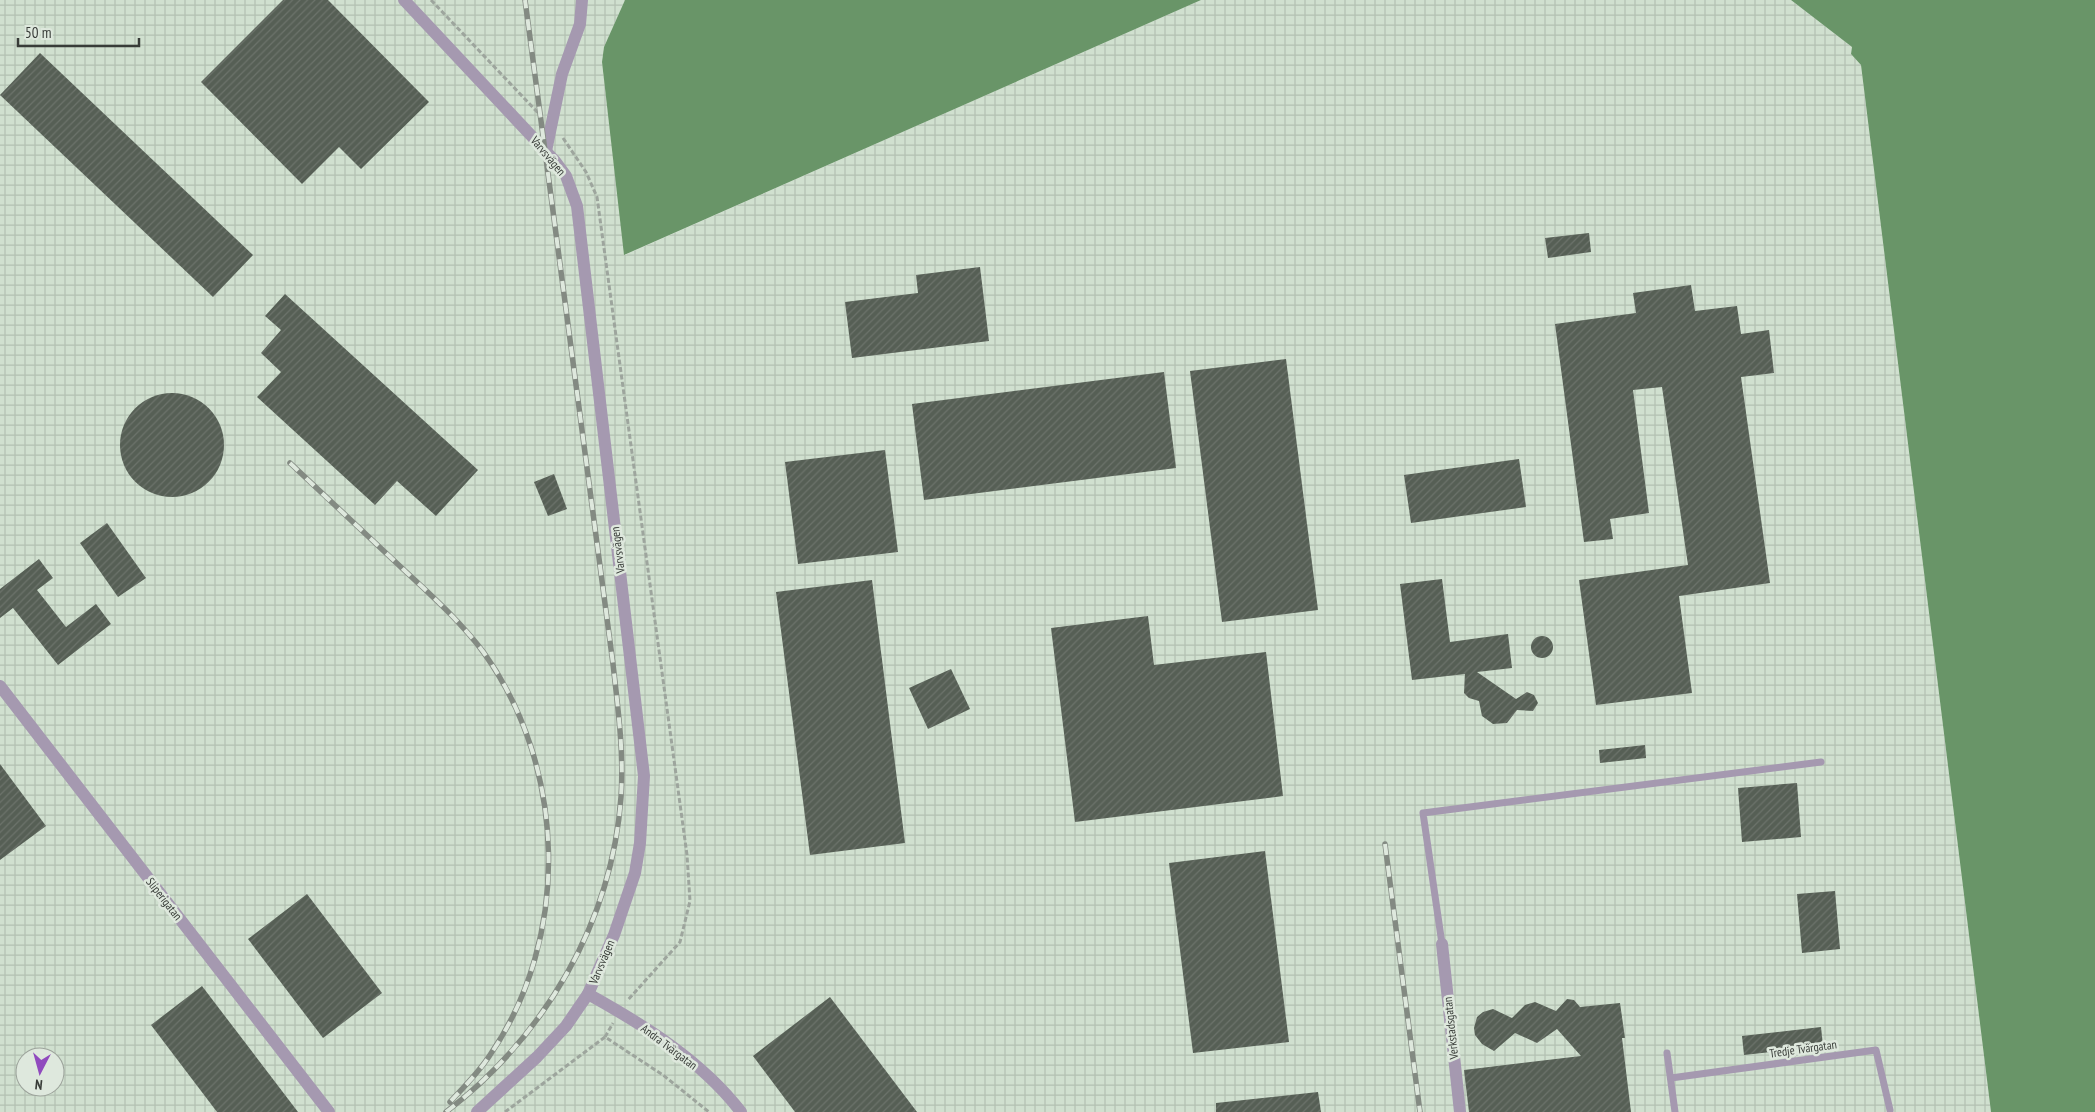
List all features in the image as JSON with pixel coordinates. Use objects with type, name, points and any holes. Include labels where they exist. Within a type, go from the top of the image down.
[{"type":"street","name":"Varvsvägen","points":[[404,0],[546,151],[566,176],[577,206],[644,776],[640,843],[635,873],[614,935],[588,994],[566,1026],[537,1057],[477,1112]]},
{"type":"street","points":[[546,151],[562,74],[580,24],[582,0]]},
{"type":"street","name":"Sliperigatan","points":[[0,686],[329,1112]]},
{"type":"street","name":"Verkstadsgatan","points":[[1442,944],[1460,1112]]},
{"type":"street","name":"Andra Tvärgatan","points":[[588,994],[656,1034],[703,1072],[741,1112]]},
{"type":"lane","points":[[1442,944],[1423,813],[1821,762]]},
{"type":"lane","name":"Tredje Tvärgatan","points":[[1671,1078],[1876,1050],[1890,1110]]},
{"type":"lane","points":[[1667,1053],[1675,1112]]},
{"type":"path","points":[[505,1112],[605,1037],[663,1075],[709,1112]]},
{"type":"shaded area","points":[[0,0],[625,0],[604,47],[602,62],[625,255],[1201,0],[1791,0],[1852,47],[1851,54],[1861,65],[1991,1112],[0,1112]]},
{"type":"shaded area","points":[[625,0],[1201,0],[624,255],[602,62],[604,47]]},
{"type":"shaded area","points":[[1791,0],[2095,0],[2095,1112],[1991,1112],[1861,65],[1851,54],[1852,47]]},
{"type":"building","points":[[283,0],[328,0],[429,102],[361,169],[339,147],[302,184],[201,82]]},
{"type":"building","points":[[40,53],[253,255],[213,297],[0,95]]},
{"type":"building","points":[[1589,233],[1591,252],[1548,258],[1545,238]]},
{"type":"building","points":[[980,267],[989,341],[852,358],[845,302],[918,293],[916,275]]},
{"type":"building","points":[[1691,285],[1695,311],[1737,306],[1741,334],[1769,330],[1774,373],[1741,377],[1770,583],[1679,596],[1692,693],[1596,705],[1579,580],[1688,565],[1662,387],[1633,390],[1649,513],[1610,519],[1613,539],[1584,542],[1555,324],[1636,313],[1633,293]]},
{"type":"building","points":[[285,294],[478,470],[436,516],[397,481],[375,505],[257,397],[281,372],[261,353],[281,330],[265,316]]},
{"type":"building","points":[[1286,359],[1318,610],[1222,622],[1190,371]]},
{"type":"building","points":[[1164,372],[1176,468],[924,500],[912,404]]},
{"type":"building","points":[[172,393],[192,397],[209,408],[220,425],[224,445],[220,465],[209,482],[192,493],[172,497],[152,493],[135,482],[124,465],[120,445],[124,425],[135,408],[152,397]]},
{"type":"building","points":[[885,450],[898,552],[798,564],[785,462]]},
{"type":"building","points":[[1519,459],[1526,507],[1411,523],[1404,475]]},
{"type":"building","points":[[554,474],[567,509],[548,516],[534,482]]},
{"type":"building","points":[[107,523],[146,578],[118,597],[80,543]]},
{"type":"building","points":[[39,559],[53,578],[37,590],[66,627],[96,604],[111,624],[58,665],[13,608],[0,618],[0,589]]},
{"type":"building","points":[[1442,579],[1450,642],[1508,634],[1512,668],[1477,672],[1516,699],[1527,692],[1534,695],[1538,703],[1533,711],[1517,710],[1507,723],[1493,724],[1482,716],[1479,701],[1469,698],[1464,693],[1465,674],[1412,680],[1400,584]]},
{"type":"building","points":[[872,580],[905,843],[810,855],[776,592]]},
{"type":"building","points":[[1148,616],[1154,665],[1266,652],[1283,796],[1075,822],[1051,628]]},
{"type":"building","points":[[1542,636],[1550,639],[1553,647],[1550,655],[1542,658],[1534,655],[1531,647],[1534,639]]},
{"type":"building","points":[[951,669],[970,709],[928,729],[909,688]]},
{"type":"building","points":[[1645,745],[1646,758],[1600,763],[1599,750]]},
{"type":"building","points":[[0,764],[46,826],[0,860]]},
{"type":"building","points":[[1797,783],[1801,837],[1742,842],[1738,788]]},
{"type":"building","points":[[1265,851],[1289,1042],[1193,1053],[1169,863]]},
{"type":"building","points":[[1835,891],[1840,949],[1802,953],[1797,894]]},
{"type":"building","points":[[307,894],[382,993],[323,1038],[248,939]]},
{"type":"building","points":[[202,986],[298,1112],[217,1112],[151,1025]]},
{"type":"building","points":[[830,997],[917,1112],[795,1112],[753,1056]]},
{"type":"building","points":[[1567,999],[1574,1000],[1580,1007],[1620,1003],[1625,1038],[1622,1038],[1631,1112],[1469,1112],[1464,1070],[1581,1056],[1557,1029],[1537,1043],[1515,1033],[1494,1051],[1482,1044],[1475,1035],[1474,1028],[1477,1017],[1483,1012],[1493,1009],[1512,1018],[1525,1005],[1535,1002],[1556,1011]]},
{"type":"building","points":[[1821,1027],[1823,1046],[1744,1055],[1742,1036]]},
{"type":"building","points":[[1318,1092],[1321,1112],[1216,1112],[1216,1103]]},
{"type":"railway","points":[[446,1112],[482,1082],[514,1048],[543,1012],[567,973],[588,932],[604,888],[615,843],[621,797],[621,747],[613,664],[525,0]]},
{"type":"railway","points":[[290,463],[436,600],[475,642],[484,653],[511,699],[531,748],[544,800],[549,853],[546,907],[535,959],[516,1009],[490,1055],[450,1102]]},
{"type":"railway","points":[[1385,844],[1420,1112]]}]
